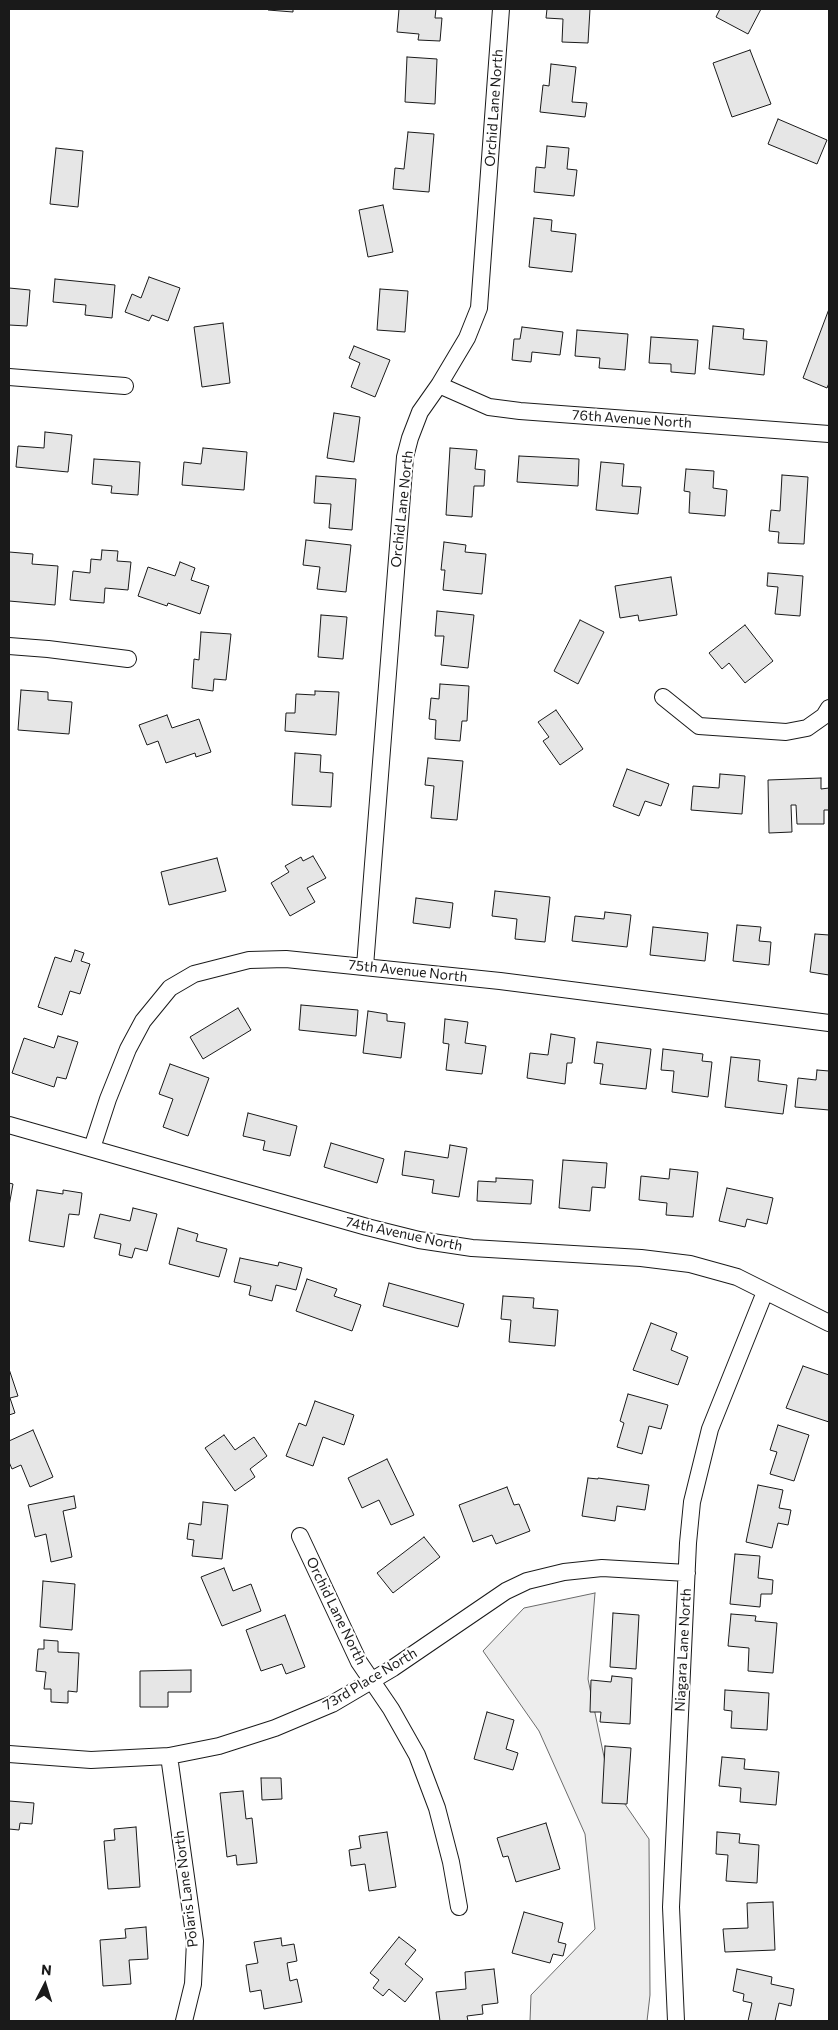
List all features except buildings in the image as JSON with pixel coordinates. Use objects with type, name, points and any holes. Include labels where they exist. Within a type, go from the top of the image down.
[{"type":"street","name":"Orchid Lane North","points":[[365,966],[405,457],[420,412],[439,385],[467,338],[479,308],[501,9]]},
{"type":"street","points":[[9,377],[125,386]]},
{"type":"street","name":"76th Avenue North","points":[[439,385],[489,407],[520,411],[829,434]]},
{"type":"street","points":[[9,646],[128,659]]},
{"type":"street","points":[[663,697],[699,726],[786,732],[807,728],[824,716],[829,708]]},
{"type":"street","name":"75th Avenue North","points":[[92,1148],[108,1099],[128,1049],[143,1021],[170,988],[194,974],[249,960],[286,959],[500,980],[829,1023]]},
{"type":"street","name":"74th Avenue North","points":[[9,1125],[367,1227],[419,1240],[472,1248],[641,1258],[690,1264],[738,1277],[829,1323]]},
{"type":"street","name":"Niagara Lane North","points":[[676,2021],[670,1906],[692,1502],[710,1430],[765,1292]]},
{"type":"street","name":"Orchid Lane North","points":[[300,1536],[359,1662],[391,1709],[417,1755],[437,1808],[451,1862],[459,1907]]},
{"type":"street","name":"73rd Place North","points":[[9,1754],[91,1760],[169,1756],[219,1746],[275,1728],[332,1704],[371,1682],[488,1603],[527,1582],[564,1572],[602,1568],[687,1573]]},
{"type":"street","name":"Polaris Lane North","points":[[169,1756],[195,1941],[192,1984],[184,2021]]},
{"type":"shaded area","points":[[595,1593],[588,1679],[609,1781],[649,1839],[650,1995],[647,2021],[530,2021],[531,1995],[595,1929],[585,1834],[539,1731],[483,1651],[524,1608]]}]
